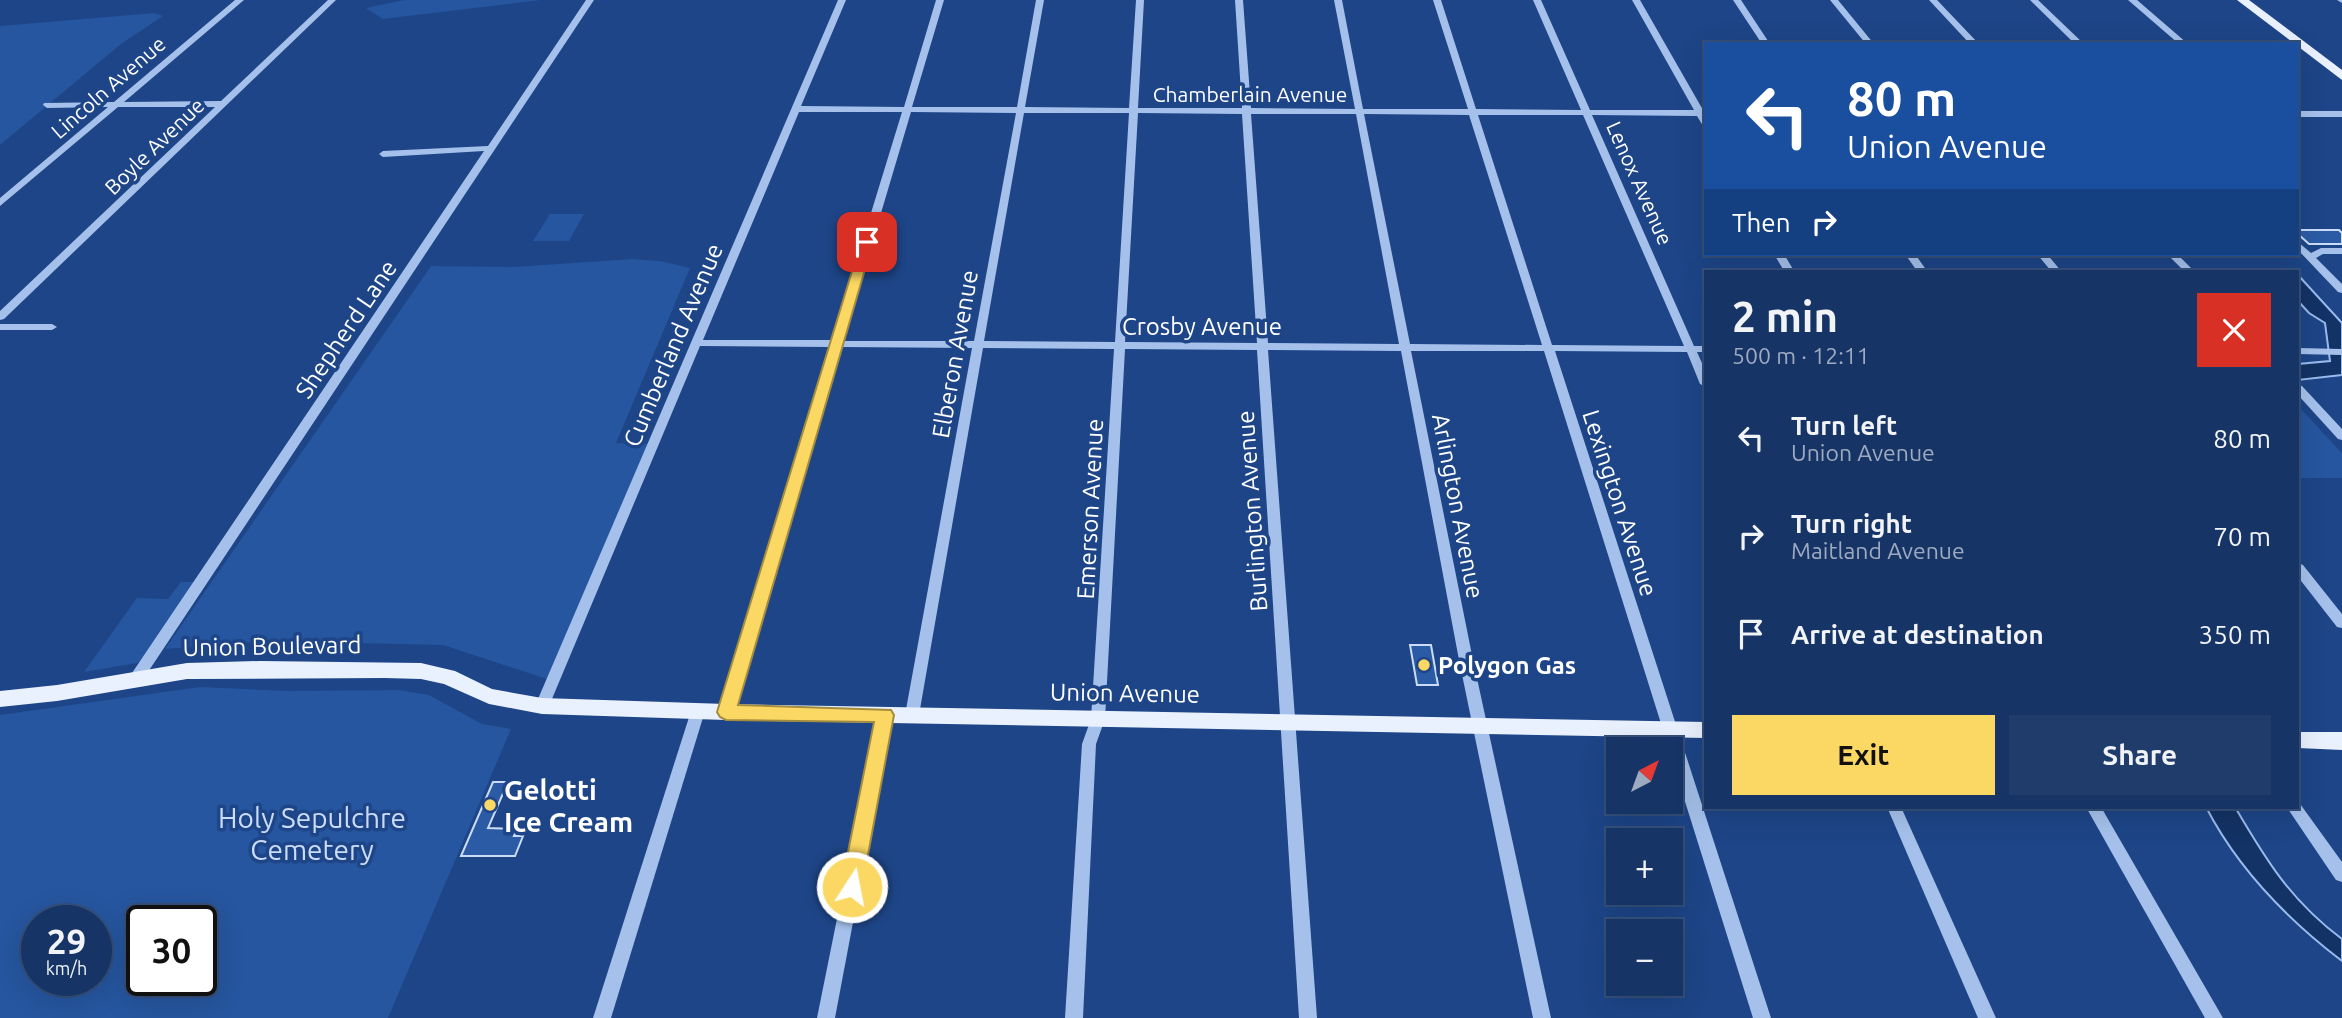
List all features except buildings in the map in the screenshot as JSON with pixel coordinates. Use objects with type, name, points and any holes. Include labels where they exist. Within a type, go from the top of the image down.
[{"type":"main road","points":[[2242,0],[2297,42]]},
{"type":"main road","points":[[2299,43],[2342,76]]},
{"type":"main road","name":"Union Boulevard","points":[[0,699],[57,693],[187,671],[421,671],[448,677],[489,696],[542,706]]},
{"type":"main road","name":"Union Avenue","points":[[542,706],[726,712],[1704,730]]},
{"type":"main road","points":[[2299,740],[2342,741]]},
{"type":"street","name":"Lincoln Avenue","points":[[0,203],[240,0]]},
{"type":"street","name":"Boyle Avenue","points":[[0,317],[332,0]]},
{"type":"street","name":"Shepherd Lane","points":[[135,680],[590,0]]},
{"type":"street","name":"Cumberland Avenue","points":[[542,706],[842,0]]},
{"type":"street","points":[[726,712],[940,0]]},
{"type":"street","name":"Elberon Avenue","points":[[912,715],[1040,0]]},
{"type":"street","name":"Emerson Avenue","points":[[1074,1018],[1089,744],[1098,719],[1139,0]]},
{"type":"street","name":"Burlington Avenue","points":[[1239,0],[1308,1018]]},
{"type":"street","name":"Arlington Avenue","points":[[1338,0],[1480,726],[1542,1018]]},
{"type":"street","name":"Lexington Avenue","points":[[1437,0],[1762,1018]]},
{"type":"street","name":"Lenox Avenue","points":[[1537,0],[1704,379]]},
{"type":"street","points":[[1636,0],[1703,113]]},
{"type":"street","points":[[1737,0],[1765,42]]},
{"type":"street","points":[[1834,0],[1868,42]]},
{"type":"street","points":[[1933,0],[1973,42]]},
{"type":"street","points":[[2034,0],[2078,42]]},
{"type":"street","points":[[2132,0],[2182,42]]},
{"type":"street","points":[[47,105],[223,104]]},
{"type":"street","name":"Chamberlain Avenue","points":[[794,109],[1703,113]]},
{"type":"street","points":[[2299,114],[2342,114]]},
{"type":"street","points":[[383,154],[492,148]]},
{"type":"street","points":[[2299,246],[2342,290]]},
{"type":"street","points":[[2311,257],[2321,251],[2342,251]]},
{"type":"street","points":[[2044,256],[2055,270]]},
{"type":"street","points":[[2174,256],[2188,270]]},
{"type":"street","points":[[0,327],[52,327]]},
{"type":"street","name":"Crosby Avenue","points":[[697,344],[1704,349]]},
{"type":"street","points":[[2299,351],[2342,352]]},
{"type":"street","points":[[2299,390],[2342,436]]},
{"type":"street","points":[[2299,569],[2342,624]]},
{"type":"street","points":[[601,1018],[698,711]]},
{"type":"street","points":[[827,1018],[885,715]]},
{"type":"street","points":[[1895,809],[1987,1018]]},
{"type":"street","points":[[2094,809],[2214,1018]]},
{"type":"street","points":[[2296,809],[2342,875]]},
{"type":"green space","points":[[404,0],[541,0],[383,19],[366,8]]},
{"type":"green space","points":[[154,13],[163,16],[121,44],[0,145],[0,26]]},
{"type":"green space","points":[[550,214],[584,214],[569,241],[533,241]]},
{"type":"green space","points":[[632,259],[660,261],[690,268],[616,443],[654,444],[550,680],[443,645],[267,641],[165,649],[431,266],[514,267]]},
{"type":"green space","points":[[2299,407],[2342,453],[2342,478],[2299,478]]},
{"type":"green space","points":[[181,582],[198,582],[143,659],[137,663],[84,672],[137,598],[168,599]]},
{"type":"green space","name":"Holy Sepulchre Cemetery","points":[[200,687],[287,691],[399,690],[429,695],[482,724],[511,729],[388,1018],[0,1018],[0,715]]},
{"type":"shaded area","points":[[2299,276],[2342,323],[2342,375],[2299,380],[2299,364],[2330,361],[2325,323],[2309,313],[2299,302]]},
{"type":"shaded area","points":[[2207,809],[2236,809],[2294,895],[2342,939],[2342,961],[2302,928],[2265,892],[2219,830]]},
{"type":"place","name":"Polygon Gas","points":[[1424,665]]},
{"type":"place","name":"Gelotti Ice Cream","points":[[490,805]]},
{"type":"route","points":[[852,887],[885,715],[726,712],[867,242]]}]
